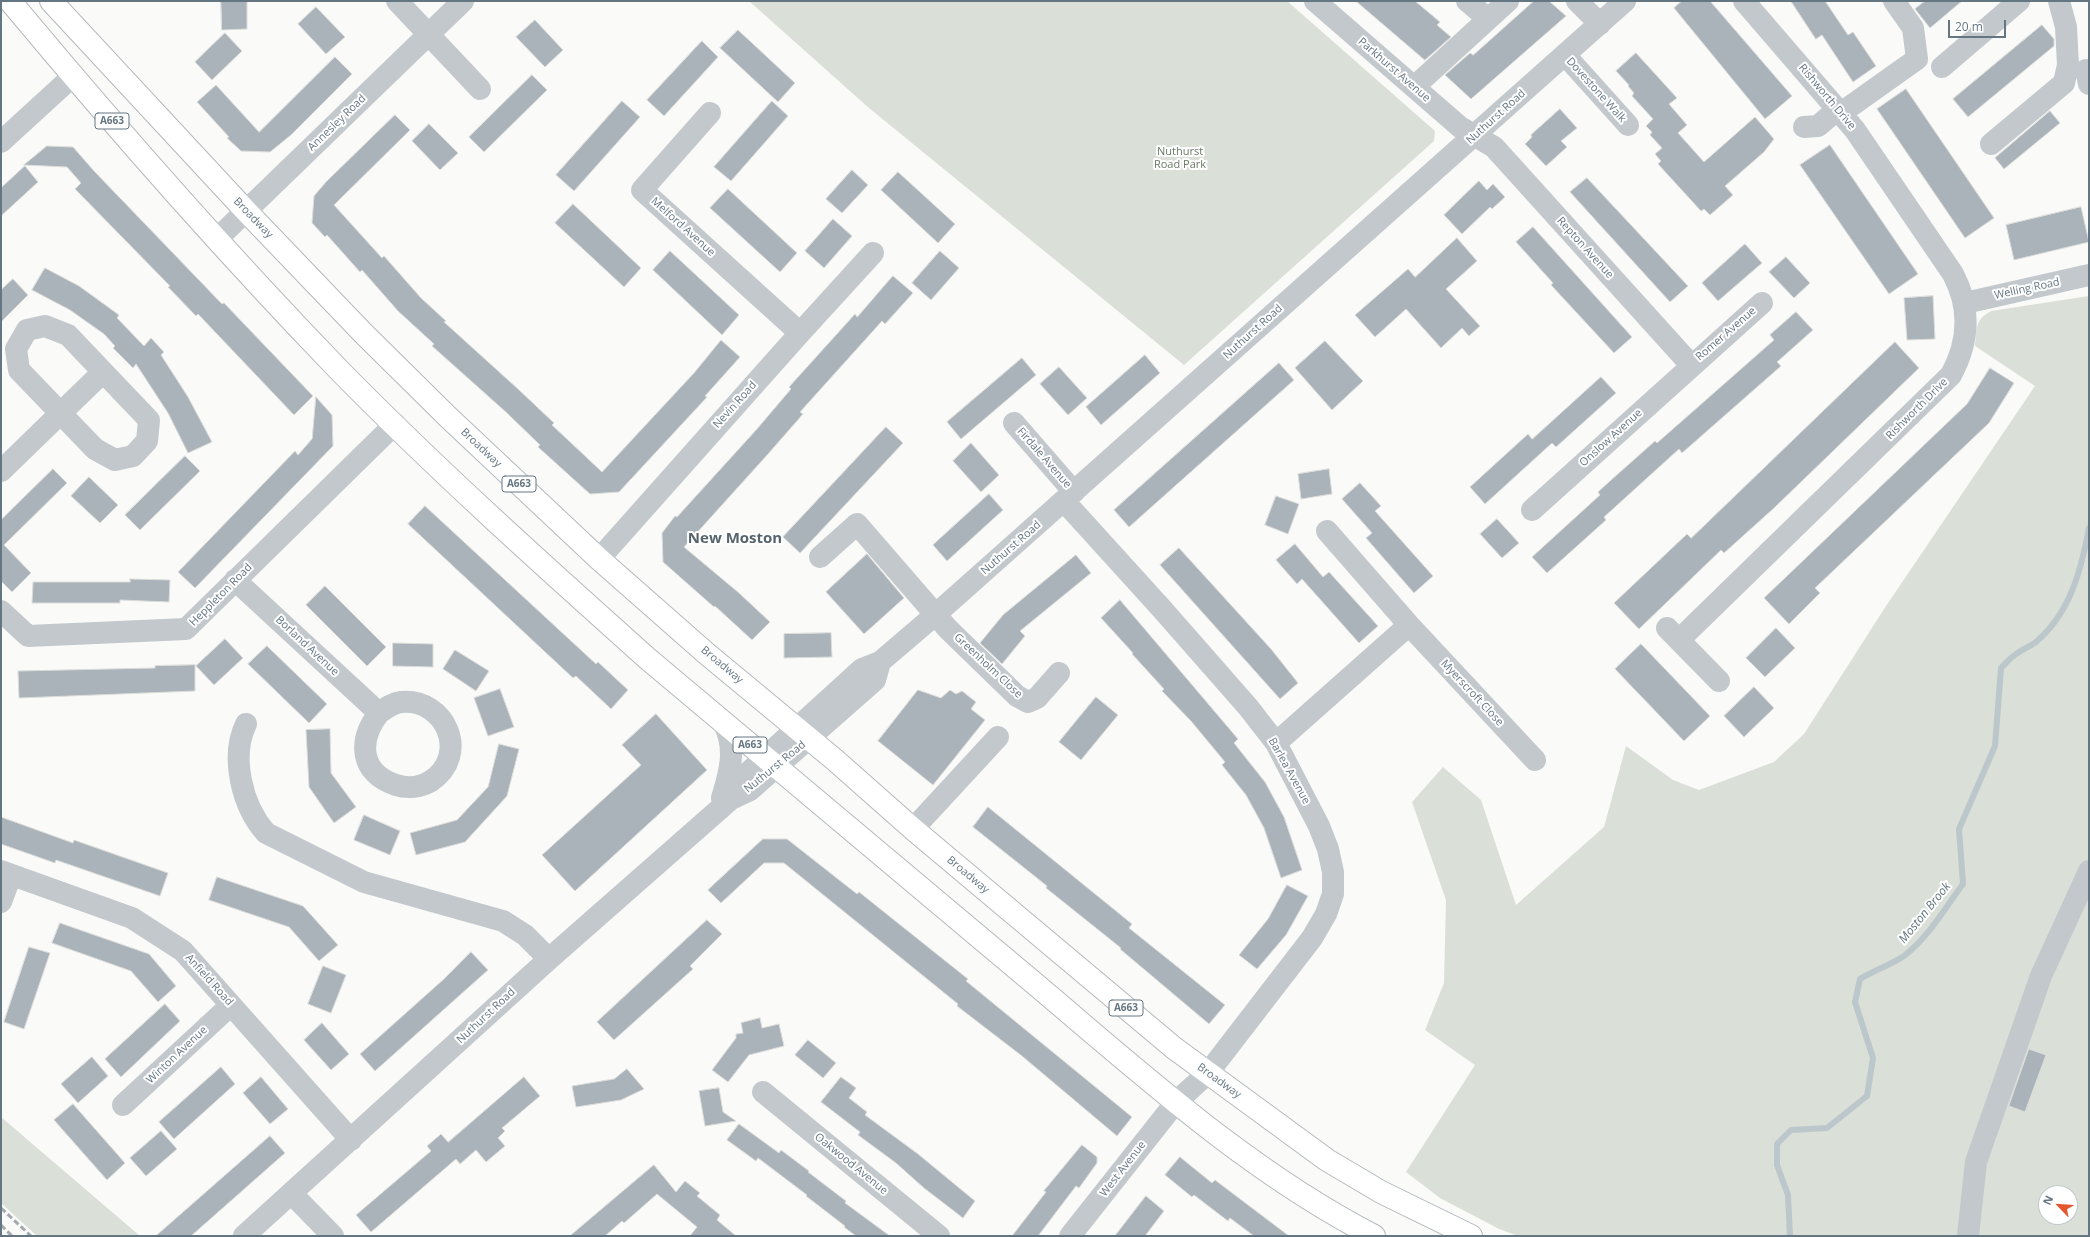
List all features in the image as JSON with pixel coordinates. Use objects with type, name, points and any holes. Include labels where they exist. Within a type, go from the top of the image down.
[{"type":"highway","name":"A663","points":[[10,1],[73,76],[217,239],[339,369],[577,596],[648,659],[1176,1102],[1239,1153],[1303,1195],[1374,1236]]},
{"type":"highway","name":"Broadway","points":[[51,1],[246,211],[431,400],[598,559],[802,734],[835,760],[913,829],[1160,1036],[1327,1160],[1380,1192],[1470,1236]]},
{"type":"street","points":[[397,1],[480,89]]},
{"type":"street","name":"Annesley Road","points":[[217,239],[463,1]]},
{"type":"street","name":"Parkhurst Avenue","points":[[1315,1],[1460,128],[1475,135]]},
{"type":"street","points":[[1467,1],[1488,19]]},
{"type":"street","points":[[1414,87],[1508,1]]},
{"type":"street","points":[[1577,1],[1600,24]]},
{"type":"street","name":"Nuthurst Road","points":[[244,1236],[352,1140],[549,959],[731,799],[750,790],[771,762],[802,734],[862,669],[880,662],[935,615],[1625,1]]},
{"type":"street","name":"Rishworth Drive","points":[[1719,681],[1673,634],[1950,375],[1958,363],[1967,320],[1961,288],[1953,274],[1855,130],[1744,1]]},
{"type":"street","points":[[1804,127],[1818,126],[1917,59],[1913,28],[1894,1]]},
{"type":"street","points":[[1944,70],[2019,1]]},
{"type":"street","points":[[1992,144],[2064,83],[2068,65],[2066,27],[2059,1]]},
{"type":"street","name":"Dovestone Walk","points":[[1565,55],[1628,125]]},
{"type":"street","points":[[1,142],[73,76]]},
{"type":"street","name":"Melford Avenue","points":[[710,113],[642,190],[800,333]]},
{"type":"street","name":"Repton Avenue","points":[[1475,135],[1494,147],[1691,365]]},
{"type":"street","name":"Nevin Road","points":[[598,559],[800,333],[874,253]]},
{"type":"street","name":"Welling Road","points":[[1964,303],[2089,275]]},
{"type":"street","name":"Romer Avenue","points":[[1691,365],[1762,303]]},
{"type":"street","points":[[44,326],[68,335],[103,372],[149,420],[147,441],[133,456],[115,460],[95,449],[19,370],[16,349],[27,330],[44,326]]},
{"type":"street","name":"Onslow Avenue","points":[[1532,510],[1691,365]]},
{"type":"street","points":[[1,470],[103,372]]},
{"type":"street","name":"Firdale Avenue","points":[[1014,423],[1069,497]]},
{"type":"street","name":"Heppleton Road","points":[[1,611],[28,636],[186,630],[235,580],[395,424]]},
{"type":"street","name":"Barlea Avenue","points":[[1069,497],[1162,609],[1248,707],[1276,743],[1319,826],[1328,849],[1333,872],[1333,894],[1326,914],[1312,938],[1208,1073],[1176,1102]]},
{"type":"street","points":[[820,556],[857,524],[935,615]]},
{"type":"street","name":"Myerscroft Close","points":[[1327,531],[1409,625],[1535,760]]},
{"type":"street","name":"Borland Avenue","points":[[235,580],[380,712]]},
{"type":"street","name":"Greenholm Close","points":[[935,615],[1017,696],[1028,702],[1037,698],[1059,673]]},
{"type":"street","points":[[1276,743],[1409,625]]},
{"type":"street","points":[[715,814],[728,780],[732,754],[729,736],[723,722]]},
{"type":"street","points":[[246,724],[240,740],[241,779],[246,799],[256,822],[266,833],[364,882],[502,921],[524,935],[549,959]]},
{"type":"street","points":[[913,829],[998,737]]},
{"type":"street","points":[[1968,1236],[1976,1162],[2041,976],[2089,871]]},
{"type":"street","points":[[1,902],[6,873]]},
{"type":"street","name":"Anfield Road","points":[[6,873],[132,918],[183,952],[352,1140]]},
{"type":"street","name":"Winton Avenue","points":[[123,1105],[231,1005]]},
{"type":"street","name":"Oakwood Avenue","points":[[763,1092],[939,1236]]},
{"type":"street","name":"West Avenue","points":[[1070,1236],[1176,1102]]},
{"type":"street","points":[[292,1194],[333,1236]]},
{"type":"green space","name":"Nuthurst Road Park","points":[[749,1],[1287,1],[1435,131],[1434,141],[1184,365],[869,108]]},
{"type":"green space","points":[[2089,296],[2089,1236],[1518,1236],[1499,1229],[1440,1198],[1406,1172],[1475,1065],[1425,1030],[1444,983],[1446,900],[1412,802],[1443,767],[1481,800],[1516,905],[1604,827],[1626,746],[1673,780],[1699,790],[1774,762],[1804,734],[1886,606],[2035,386],[1975,346],[1977,326],[1986,314],[1991,311]]},
{"type":"green space","points":[[1,1117],[140,1236],[37,1236],[1,1203]]},
{"type":"building","points":[[221,1],[247,1],[247,29],[222,30]]},
{"type":"building","points":[[1356,1],[1415,1],[1440,22],[1437,25],[1451,37],[1425,60]]},
{"type":"building","points":[[1534,1],[1549,1],[1566,16],[1471,99],[1445,75],[1470,53],[1473,55]]},
{"type":"building","points":[[1682,1],[1710,1],[1792,96],[1765,119],[1674,8]]},
{"type":"building","points":[[1791,1],[1825,1],[1848,35],[1853,32],[1876,66],[1853,82],[1822,35],[1816,39]]},
{"type":"building","points":[[1925,1],[1962,1],[1930,28],[1915,9]]},
{"type":"building","points":[[316,7],[345,37],[326,54],[298,24]]},
{"type":"building","points":[[535,20],[563,50],[545,67],[516,37]]},
{"type":"building","points":[[2042,25],[2054,39],[2054,46],[1968,117],[1953,99]]},
{"type":"building","points":[[738,30],[795,83],[778,102],[720,48]]},
{"type":"building","points":[[225,33],[242,51],[212,80],[195,62]]},
{"type":"building","points":[[702,41],[718,57],[664,116],[647,100]]},
{"type":"building","points":[[1636,53],[1677,98],[1669,104],[1687,125],[1678,133],[1704,162],[1755,117],[1774,139],[1764,152],[1725,186],[1733,195],[1710,215],[1704,209],[1701,211],[1658,164],[1661,161],[1655,154],[1662,148],[1650,135],[1652,132],[1646,126],[1653,119],[1632,96],[1634,93],[1628,86],[1629,85],[1616,71]]},
{"type":"building","points":[[335,57],[352,74],[291,135],[270,152],[241,151],[227,138],[229,137],[197,102],[216,85],[259,132]]},
{"type":"building","points":[[532,75],[547,90],[484,152],[469,137]]},
{"type":"building","points":[[1906,89],[1994,218],[1965,238],[1877,109]]},
{"type":"building","points":[[622,101],[640,117],[574,191],[556,175]]},
{"type":"building","points":[[772,101],[788,116],[731,181],[714,167]]},
{"type":"building","points":[[1560,109],[1577,128],[1561,141],[1567,147],[1546,166],[1525,144],[1532,137],[1531,135]]},
{"type":"building","points":[[2050,111],[2060,123],[2004,169],[1995,158]]},
{"type":"building","points":[[395,115],[410,130],[334,205],[382,258],[384,256],[421,298],[446,321],[444,322],[554,423],[552,425],[602,472],[694,373],[721,340],[740,357],[705,396],[707,397],[619,492],[590,494],[538,447],[540,445],[507,413],[432,346],[434,344],[398,311],[362,270],[360,272],[327,235],[325,237],[312,223],[314,196],[326,182]]},
{"type":"building","points":[[429,124],[458,153],[440,170],[412,141]]},
{"type":"building","points":[[1830,145],[1918,274],[1889,294],[1800,165]]},
{"type":"building","points":[[47,146],[73,147],[94,171],[222,304],[224,303],[313,396],[294,415],[198,314],[196,316],[168,287],[170,286],[75,189],[81,183],[67,167],[24,165]]},
{"type":"building","points":[[25,166],[38,182],[1,216],[1,188]]},
{"type":"building","points":[[852,170],[868,185],[842,213],[826,199]]},
{"type":"building","points":[[898,172],[955,224],[938,243],[881,190]]},
{"type":"building","points":[[1587,178],[1688,286],[1670,302],[1570,192]]},
{"type":"building","points":[[1479,181],[1487,190],[1493,184],[1505,197],[1492,209],[1490,207],[1462,234],[1444,215]]},
{"type":"building","points":[[728,189],[797,253],[780,272],[710,208]]},
{"type":"building","points":[[573,204],[641,268],[624,287],[555,223]]},
{"type":"building","points":[[2081,207],[2089,242],[2014,260],[2006,225]]},
{"type":"building","points":[[833,219],[852,236],[824,268],[805,251]]},
{"type":"building","points":[[1533,227],[1632,337],[1614,353],[1551,285],[1553,283],[1516,242]]},
{"type":"building","points":[[1457,238],[1477,261],[1446,289],[1480,326],[1469,336],[1462,328],[1441,348],[1406,309],[1375,337],[1355,315],[1408,269],[1415,277]]},
{"type":"building","points":[[1745,244],[1762,263],[1718,301],[1702,283]]},
{"type":"building","points":[[670,251],[739,315],[722,335],[653,270]]},
{"type":"building","points":[[940,251],[959,268],[931,300],[912,283]]},
{"type":"building","points":[[1786,257],[1810,283],[1794,298],[1769,272]]},
{"type":"building","points":[[45,268],[79,286],[119,315],[117,318],[144,346],[151,338],[164,352],[161,355],[188,397],[212,442],[188,453],[168,413],[136,364],[133,368],[113,348],[115,346],[104,334],[70,310],[32,290]]},
{"type":"building","points":[[893,276],[913,293],[885,324],[882,321],[800,412],[803,414],[768,454],[684,547],[739,593],[770,622],[752,640],[663,562],[662,533],[675,516],[677,517],[757,429],[791,389],[789,387],[855,314],[857,317]]},
{"type":"building","points":[[13,279],[28,295],[1,322],[1,290]]},
{"type":"building","points":[[1933,296],[1935,339],[1907,340],[1904,298]]},
{"type":"building","points":[[1796,312],[1813,330],[1777,362],[1781,366],[1682,453],[1679,449],[1604,517],[1606,520],[1547,573],[1532,557],[1600,495],[1598,492],[1610,481],[1655,441],[1657,443],[1774,340],[1770,335]]},
{"type":"building","points":[[1325,341],[1363,381],[1332,410],[1295,368]]},
{"type":"building","points":[[1895,342],[1919,368],[1774,508],[1724,553],[1721,550],[1639,629],[1614,603],[1687,534],[1691,538]]},
{"type":"building","points":[[1145,355],[1160,373],[1101,425],[1086,407]]},
{"type":"building","points":[[1022,358],[1036,375],[961,439],[947,422]]},
{"type":"building","points":[[1279,363],[1294,380],[1129,527],[1114,510]]},
{"type":"building","points":[[1059,367],[1087,398],[1068,415],[1040,384]]},
{"type":"building","points":[[1990,368],[2014,383],[1989,423],[1815,588],[1820,593],[1789,624],[1764,598],[1967,404]]},
{"type":"building","points":[[1601,377],[1616,393],[1556,447],[1552,443],[1485,504],[1470,487],[1528,434],[1532,439]]},
{"type":"building","points":[[316,397],[332,415],[333,446],[195,588],[178,572],[295,451],[298,455],[312,439]]},
{"type":"building","points":[[886,427],[903,443],[800,553],[783,537]]},
{"type":"building","points":[[971,443],[999,475],[981,492],[953,461]]},
{"type":"building","points":[[185,456],[200,471],[140,530],[125,515]]},
{"type":"building","points":[[53,469],[67,483],[4,545],[31,573],[12,592],[1,581],[1,520]]},
{"type":"building","points":[[1329,469],[1332,494],[1301,499],[1298,474]]},
{"type":"building","points":[[89,477],[118,505],[100,523],[71,496]]},
{"type":"building","points":[[1360,483],[1381,506],[1375,511],[1433,576],[1414,593],[1366,538],[1372,533],[1342,499]]},
{"type":"building","points":[[989,494],[1003,510],[947,561],[933,545]]},
{"type":"building","points":[[1276,496],[1299,504],[1288,534],[1265,525]]},
{"type":"building","points":[[425,506],[596,664],[598,662],[628,690],[611,709],[576,676],[573,678],[408,524]]},
{"type":"building","points":[[1497,519],[1519,543],[1502,558],[1480,534]]},
{"type":"building","points":[[1295,544],[1323,577],[1329,572],[1378,626],[1359,643],[1302,579],[1297,584],[1276,560]]},
{"type":"building","points":[[1179,548],[1271,649],[1298,683],[1280,699],[1160,565]]},
{"type":"building","points":[[867,554],[904,598],[864,634],[826,592]]},
{"type":"building","points":[[1076,555],[1091,573],[1020,631],[1025,636],[1002,664],[980,643],[1003,615]]},
{"type":"building","points":[[130,579],[170,580],[169,602],[120,600],[120,603],[32,603],[33,582],[130,582]]},
{"type":"building","points":[[325,586],[386,647],[367,666],[306,605]]},
{"type":"building","points":[[1120,600],[1238,739],[1234,743],[1265,782],[1284,817],[1302,870],[1281,878],[1264,828],[1246,795],[1222,765],[1225,762],[1191,721],[1162,691],[1164,689],[1132,654],[1133,653],[1101,618]]},
{"type":"building","points":[[1776,628],[1795,648],[1765,677],[1746,658]]},
{"type":"building","points":[[831,633],[832,657],[784,658],[784,634]]},
{"type":"building","points":[[225,639],[243,658],[214,685],[196,666]]},
{"type":"building","points":[[393,643],[433,644],[433,667],[393,666]]},
{"type":"building","points":[[1641,644],[1710,716],[1684,741],[1615,669]]},
{"type":"building","points":[[267,646],[327,704],[309,723],[248,664]]},
{"type":"building","points":[[455,650],[489,671],[476,691],[443,669]]},
{"type":"building","points":[[195,665],[195,691],[19,698],[18,671],[155,668],[155,666]]},
{"type":"building","points":[[1754,687],[1774,708],[1744,737],[1724,716]]},
{"type":"building","points":[[500,689],[514,727],[488,736],[474,698]]},
{"type":"building","points":[[918,690],[941,698],[950,690],[956,694],[962,691],[976,702],[971,709],[985,720],[933,785],[878,741]]},
{"type":"building","points":[[1096,697],[1118,715],[1081,760],[1059,742]]},
{"type":"building","points":[[656,714],[707,770],[575,891],[542,855],[641,765],[622,745]]},
{"type":"building","points":[[330,729],[331,773],[356,807],[334,823],[309,787],[306,730]]},
{"type":"building","points":[[499,744],[519,749],[507,796],[465,842],[416,855],[410,833],[457,820],[488,787]]},
{"type":"building","points":[[988,807],[1132,924],[1129,928],[1225,1005],[1209,1024],[1120,949],[1121,948],[1046,888],[1047,886],[973,827]]},
{"type":"building","points":[[364,815],[400,831],[390,855],[354,840]]},
{"type":"building","points":[[1,817],[73,843],[74,840],[168,873],[160,896],[56,860],[55,863],[1,844]]},
{"type":"building","points":[[763,839],[787,839],[857,894],[859,892],[968,979],[966,981],[1132,1117],[1117,1136],[1022,1056],[957,1006],[958,1004],[784,863],[764,863],[721,903],[708,890]]},
{"type":"building","points":[[217,877],[303,906],[338,945],[319,961],[289,927],[209,900]]},
{"type":"building","points":[[1287,885],[1308,896],[1286,935],[1257,969],[1239,955],[1268,919]]},
{"type":"building","points":[[707,920],[722,934],[690,966],[693,969],[614,1040],[597,1022]]},
{"type":"building","points":[[60,923],[149,954],[176,986],[158,1002],[131,971],[52,943]]},
{"type":"building","points":[[29,947],[50,953],[24,1029],[4,1022]]},
{"type":"building","points":[[471,952],[488,970],[375,1071],[360,1054],[444,979]]},
{"type":"building","points":[[323,966],[346,975],[331,1013],[308,1004]]},
{"type":"building","points":[[165,1004],[180,1021],[121,1077],[105,1059]]},
{"type":"building","points":[[760,1018],[762,1028],[779,1024],[784,1046],[749,1055],[728,1082],[712,1070],[736,1038],[736,1034],[743,1033],[741,1023]]},
{"type":"building","points":[[322,1023],[349,1054],[331,1070],[304,1040]]},
{"type":"building","points":[[808,1040],[836,1063],[823,1078],[795,1055]]},
{"type":"building","points":[[2029,1049],[2046,1055],[2025,1112],[2009,1106]]},
{"type":"building","points":[[92,1057],[108,1076],[78,1103],[61,1084]]},
{"type":"building","points":[[221,1067],[235,1084],[174,1139],[159,1122]]},
{"type":"building","points":[[627,1069],[644,1089],[621,1100],[576,1107],[572,1086],[614,1079]]},
{"type":"building","points":[[261,1077],[288,1109],[270,1124],[243,1093]]},
{"type":"building","points":[[524,1077],[540,1096],[502,1128],[505,1131],[498,1138],[505,1146],[486,1162],[476,1150],[460,1164],[456,1159],[371,1232],[356,1215],[431,1151],[427,1146],[441,1134],[448,1142]]},
{"type":"building","points":[[841,1077],[856,1088],[849,1098],[867,1112],[865,1115],[918,1154],[975,1201],[963,1218],[924,1188],[896,1163],[858,1135],[860,1132],[821,1102]]},
{"type":"building","points":[[719,1088],[723,1112],[736,1121],[705,1126],[699,1091]]},
{"type":"building","points":[[73,1104],[125,1163],[107,1180],[54,1120]]},
{"type":"building","points":[[739,1124],[779,1153],[781,1150],[846,1201],[845,1203],[890,1236],[856,1236],[806,1196],[807,1195],[758,1158],[756,1161],[727,1140]]},
{"type":"building","points":[[161,1131],[177,1149],[146,1176],[130,1158]]},
{"type":"building","points":[[270,1136],[285,1153],[191,1236],[156,1236]]},
{"type":"building","points":[[1082,1145],[1097,1157],[1097,1163],[1079,1188],[1076,1186],[1038,1236],[1012,1236],[1046,1192],[1044,1191]]},
{"type":"building","points":[[1180,1157],[1212,1183],[1215,1180],[1289,1236],[1254,1236],[1230,1218],[1228,1221],[1194,1195],[1192,1197],[1165,1175]]},
{"type":"building","points":[[654,1165],[676,1192],[685,1181],[700,1193],[697,1196],[720,1215],[717,1220],[736,1236],[690,1236],[697,1227],[657,1194],[624,1223],[622,1221],[605,1236],[570,1236]]},
{"type":"building","points":[[1146,1196],[1164,1211],[1145,1236],[1115,1236]]},
{"type":"waterway","name":"Moston Brook","points":[[1790,1236],[1788,1195],[1777,1165],[1777,1144],[1791,1130],[1827,1128],[1867,1096],[1873,1058],[1855,1002],[1860,979],[1899,959],[1913,949],[1936,922],[1963,884],[1959,829],[1995,746],[2001,668],[2013,656],[2036,642],[2048,631],[2058,618],[2066,605],[2078,575],[2089,528]]},
{"type":"railway","points":[[1,1208],[31,1236]]},
{"type":"railway","points":[[1,1225],[12,1236]]},
{"type":"district","name":"New Moston","points":[[735,539]]}]
